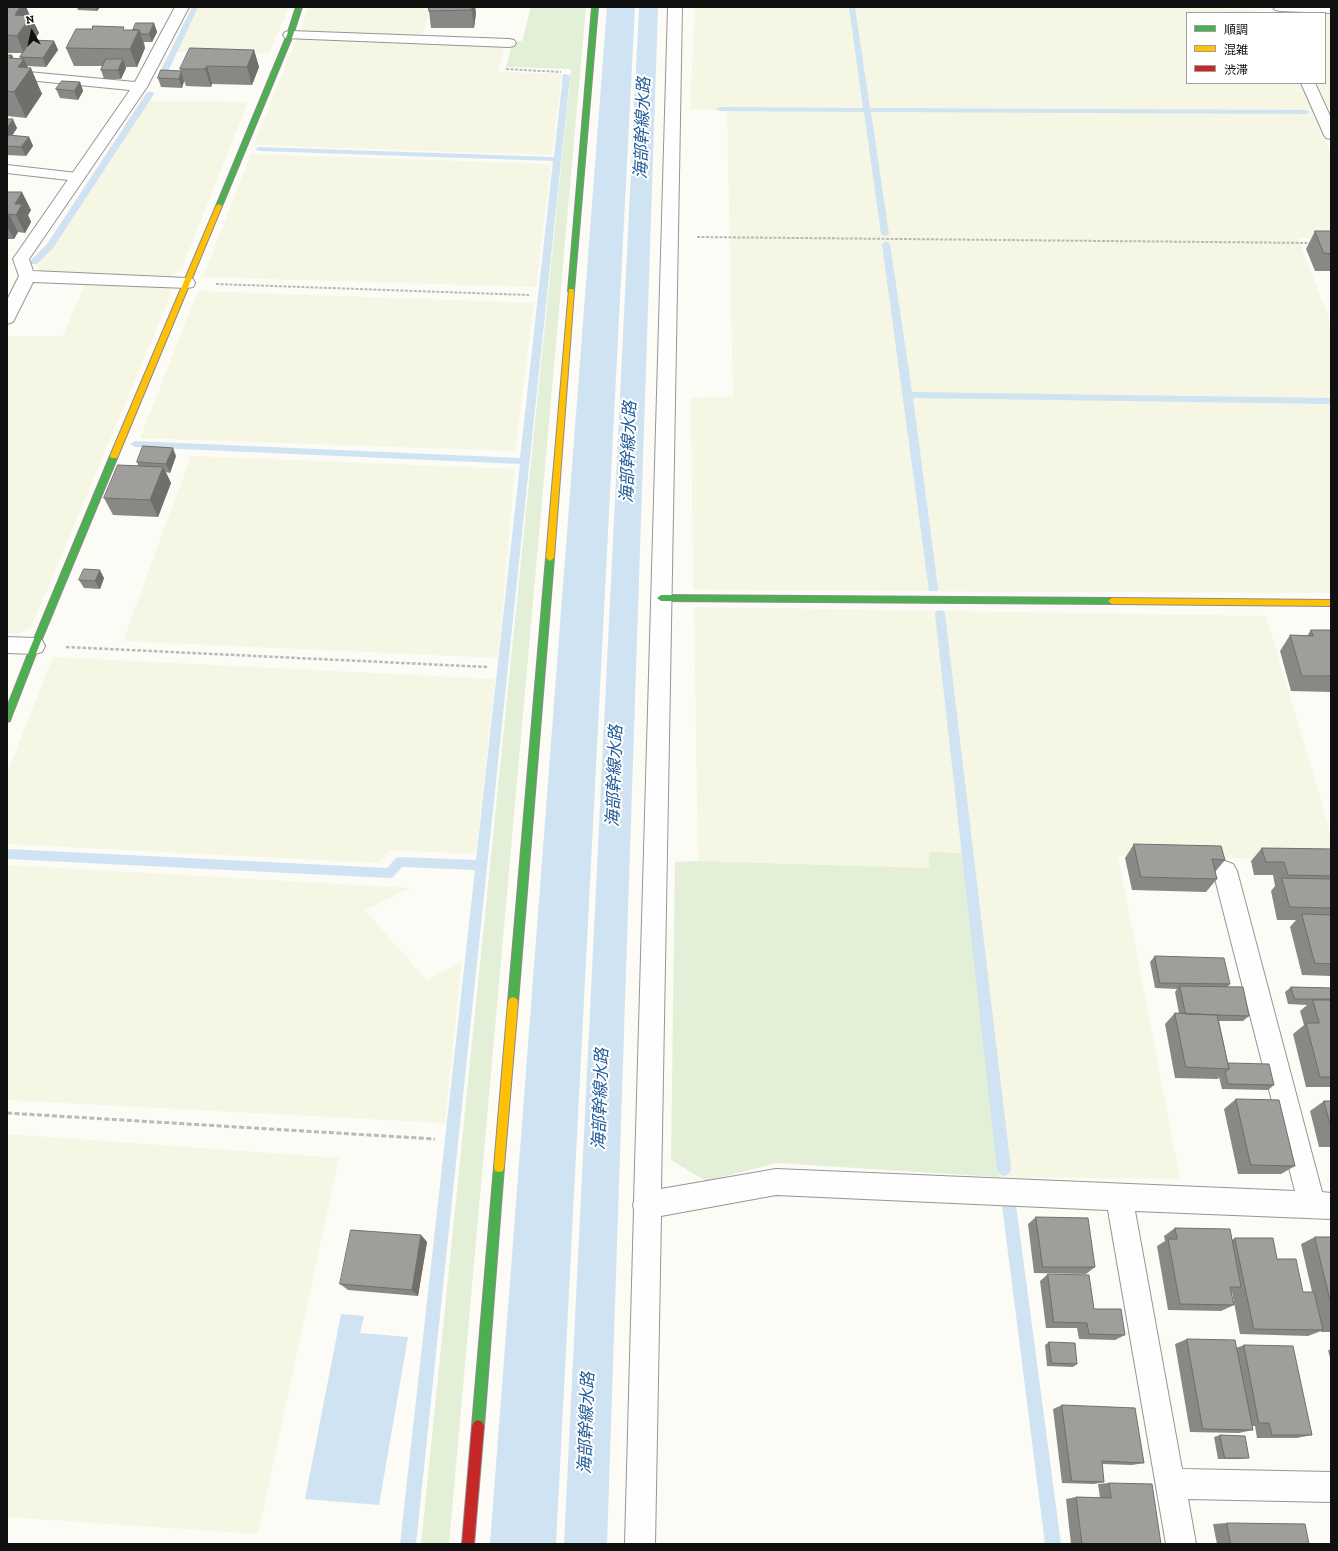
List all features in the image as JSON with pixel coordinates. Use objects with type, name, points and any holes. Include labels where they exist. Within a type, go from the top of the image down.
[{"type":"street","points":[[7,318],[27,276],[21,259],[140,86],[182,7]]},
{"type":"street","points":[[7,718],[35,646],[290,36],[299,7]]},
{"type":"street","points":[[468,1544],[595,7]]},
{"type":"street","points":[[640,1544],[646,1205],[674,7]]},
{"type":"street","points":[[1280,7],[1331,9]]},
{"type":"street","points":[[290,36],[509,43]]},
{"type":"street","points":[[7,74],[140,86]]},
{"type":"street","points":[[1308,84],[1331,135]]},
{"type":"street","points":[[27,276],[187,283]]},
{"type":"street","points":[[661,598],[1331,603]]},
{"type":"street","points":[[7,645],[35,646]]},
{"type":"street","points":[[646,1205],[776,1182],[1322,1205],[1226,870]]},
{"type":"street","points":[[1119,1197],[1181,1544]]},
{"type":"street","points":[[1170,1484],[1331,1487]]},
{"type":"lane","points":[[7,169],[77,177]]},
{"type":"path","points":[[509,43],[502,69],[562,72]]},
{"type":"path","points":[[669,238],[724,237],[1315,243]]},
{"type":"path","points":[[187,283],[529,296]]},
{"type":"path","points":[[35,646],[487,667]]},
{"type":"path","points":[[7,1113],[435,1139]]},
{"type":"green space","points":[[198,7],[289,7],[269,53],[176,52]]},
{"type":"green space","points":[[309,7],[423,7],[422,10],[429,11],[422,37],[305,34],[299,31]]},
{"type":"green space","points":[[531,7],[586,7],[449,1544],[421,1544],[571,69],[506,67],[513,42],[522,41]]},
{"type":"green space","points":[[695,7],[1182,7],[1255,10],[1258,12],[1186,12],[1186,84],[1300,84],[1331,151],[1331,239],[1298,238],[1331,324],[1331,593],[693,590],[691,398],[733,397],[727,110],[690,110]]},
{"type":"green space","points":[[1326,14],[1331,15],[1331,108],[1328,108],[1317,84],[1326,84]]},
{"type":"green space","points":[[302,39],[505,46],[498,72],[562,74],[552,155],[254,145],[295,42]]},
{"type":"green space","points":[[147,101],[248,102],[182,268],[172,276],[41,272],[35,264],[53,246]]},
{"type":"green space","points":[[251,154],[551,164],[536,287],[203,277]]},
{"type":"green space","points":[[86,282],[169,288],[171,294],[31,628],[17,635],[7,634],[7,336],[63,336]]},
{"type":"green space","points":[[198,291],[534,303],[515,451],[140,438]]},
{"type":"green space","points":[[191,456],[515,469],[498,658],[123,641]]},
{"type":"green space","points":[[694,607],[1266,616],[1331,834],[1331,860],[1118,856],[1180,1179],[999,1177],[962,853],[930,868],[698,861]]},
{"type":"green space","points":[[53,657],[495,679],[476,854],[390,850],[379,863],[7,844],[7,774]]},
{"type":"green space","points":[[929,852],[962,853],[999,1177],[777,1163],[706,1181],[671,1160],[675,862],[698,861],[929,868]]},
{"type":"green space","points":[[7,865],[409,888],[365,910],[427,981],[462,960],[445,1123],[7,1100]]},
{"type":"green space","points":[[7,1134],[339,1158],[258,1534],[7,1517]]},
{"type":"water","points":[[607,7],[635,7],[556,1544],[490,1544]]},
{"type":"water","name":"海部幹線水路","points":[[639,7],[658,7],[607,1544],[564,1544]]},
{"type":"water","points":[[341,1314],[364,1316],[360,1333],[408,1337],[379,1505],[305,1499]]},
{"type":"building","points":[[7,7],[20,7],[15,15],[31,16],[17,36],[7,35]]},
{"type":"building","points":[[429,7],[472,7],[472,10],[429,11]]},
{"type":"building","points":[[136,23],[154,23],[149,34],[141,34],[139,30],[133,30]]},
{"type":"building","points":[[93,26],[124,27],[123,30],[139,30],[130,49],[66,48],[76,29],[92,29]]},
{"type":"building","points":[[32,40],[54,41],[43,58],[20,57]]},
{"type":"building","points":[[190,48],[254,50],[247,67],[207,66],[205,69],[180,69]]},
{"type":"building","points":[[7,55],[12,55],[9,58],[24,59],[18,67],[31,68],[14,92],[7,91]]},
{"type":"building","points":[[106,59],[123,59],[118,70],[101,70]]},
{"type":"building","points":[[161,70],[181,71],[179,79],[158,78]]},
{"type":"building","points":[[62,81],[80,82],[74,91],[56,89]]},
{"type":"building","points":[[7,119],[13,119],[7,128]]},
{"type":"building","points":[[9,135],[29,137],[21,147],[7,146],[7,139]]},
{"type":"building","points":[[7,192],[22,192],[15,204],[22,204],[16,215],[9,214],[7,218]]},
{"type":"building","points":[[1315,231],[1331,231],[1331,254],[1324,253]]},
{"type":"building","points":[[143,446],[173,448],[166,464],[137,462]]},
{"type":"building","points":[[118,465],[163,467],[150,500],[104,498]]},
{"type":"building","points":[[84,569],[100,570],[95,581],[79,580]]},
{"type":"building","points":[[1311,630],[1331,630],[1331,676],[1302,676],[1290,635],[1313,636]]},
{"type":"building","points":[[1134,844],[1221,846],[1225,860],[1212,859],[1217,879],[1141,877]]},
{"type":"building","points":[[1262,848],[1331,849],[1331,876],[1288,875],[1284,862],[1266,862]]},
{"type":"building","points":[[1282,878],[1331,879],[1331,908],[1290,907]]},
{"type":"building","points":[[1302,914],[1331,915],[1331,964],[1315,963]]},
{"type":"building","points":[[1155,956],[1224,958],[1230,984],[1160,983]]},
{"type":"building","points":[[1180,986],[1243,987],[1249,1016],[1186,1014]]},
{"type":"building","points":[[1291,987],[1331,988],[1331,999],[1295,999]]},
{"type":"building","points":[[1313,1000],[1331,1000],[1331,1077],[1320,1077],[1306,1023],[1319,1023]]},
{"type":"building","points":[[1175,1013],[1217,1015],[1229,1069],[1186,1067]]},
{"type":"building","points":[[1228,1063],[1269,1064],[1274,1085],[1228,1084],[1225,1072],[1229,1069]]},
{"type":"building","points":[[1236,1099],[1279,1100],[1295,1166],[1251,1165]]},
{"type":"building","points":[[1324,1101],[1331,1101],[1331,1127]]},
{"type":"building","points":[[1036,1217],[1088,1218],[1095,1267],[1043,1267]]},
{"type":"building","points":[[1175,1228],[1230,1229],[1241,1287],[1230,1287],[1234,1305],[1180,1304],[1168,1239],[1177,1239]]},
{"type":"building","points":[[351,1230],[421,1235],[412,1290],[340,1284]]},
{"type":"building","points":[[1315,1237],[1331,1237],[1331,1304]]},
{"type":"building","points":[[1235,1238],[1273,1238],[1277,1259],[1296,1259],[1303,1292],[1314,1292],[1323,1330],[1254,1329]]},
{"type":"building","points":[[1048,1274],[1089,1275],[1094,1309],[1121,1309],[1125,1335],[1089,1334],[1087,1323],[1054,1322]]},
{"type":"building","points":[[1187,1339],[1235,1340],[1253,1430],[1203,1429]]},
{"type":"building","points":[[1049,1342],[1075,1343],[1077,1364],[1052,1363]]},
{"type":"building","points":[[1244,1345],[1293,1346],[1312,1435],[1272,1435],[1269,1423],[1259,1423]]},
{"type":"building","points":[[1062,1405],[1135,1408],[1144,1463],[1102,1461],[1104,1482],[1072,1481]]},
{"type":"building","points":[[1220,1435],[1245,1436],[1249,1458],[1225,1458]]},
{"type":"building","points":[[1109,1483],[1152,1484],[1161,1544],[1082,1544],[1076,1497],[1111,1498]]},
{"type":"building","points":[[1227,1523],[1305,1524],[1309,1544],[1231,1544]]},
{"type":"waterway","points":[[162,76],[195,7]]},
{"type":"waterway","points":[[852,7],[867,110]]},
{"type":"waterway","points":[[408,1544],[566,76]]},
{"type":"waterway","points":[[34,262],[50,246],[150,94]]},
{"type":"waterway","points":[[720,109],[867,110]]},
{"type":"waterway","points":[[867,110],[1306,112]]},
{"type":"waterway","points":[[867,110],[885,234]]},
{"type":"waterway","points":[[259,149],[557,159]]},
{"type":"waterway","points":[[886,244],[908,395]]},
{"type":"waterway","points":[[908,395],[1331,401]]},
{"type":"waterway","points":[[908,395],[933,588]]},
{"type":"waterway","points":[[135,444],[524,461]]},
{"type":"waterway","points":[[940,614],[1004,1169]]},
{"type":"waterway","points":[[7,854],[389,873],[400,862],[481,865]]},
{"type":"waterway","points":[[1009,1205],[1053,1544]]},
{"type":"traffic: fast","points":[[219,206],[290,35],[299,7]]},
{"type":"traffic: fast","points":[[571,291],[595,7]]},
{"type":"traffic: fast","points":[[7,718],[35,646],[114,456]]},
{"type":"traffic: fast","points":[[513,1002],[550,558]]},
{"type":"traffic: fast","points":[[661,598],[1112,601]]},
{"type":"traffic: fast","points":[[478,1426],[499,1167]]},
{"type":"traffic: slow","points":[[114,456],[219,206]]},
{"type":"traffic: slow","points":[[550,558],[571,291]]},
{"type":"traffic: slow","points":[[1112,601],[1331,603]]},
{"type":"traffic: slow","points":[[499,1167],[513,1002]]},
{"type":"traffic: jam","points":[[468,1544],[478,1426]]}]
